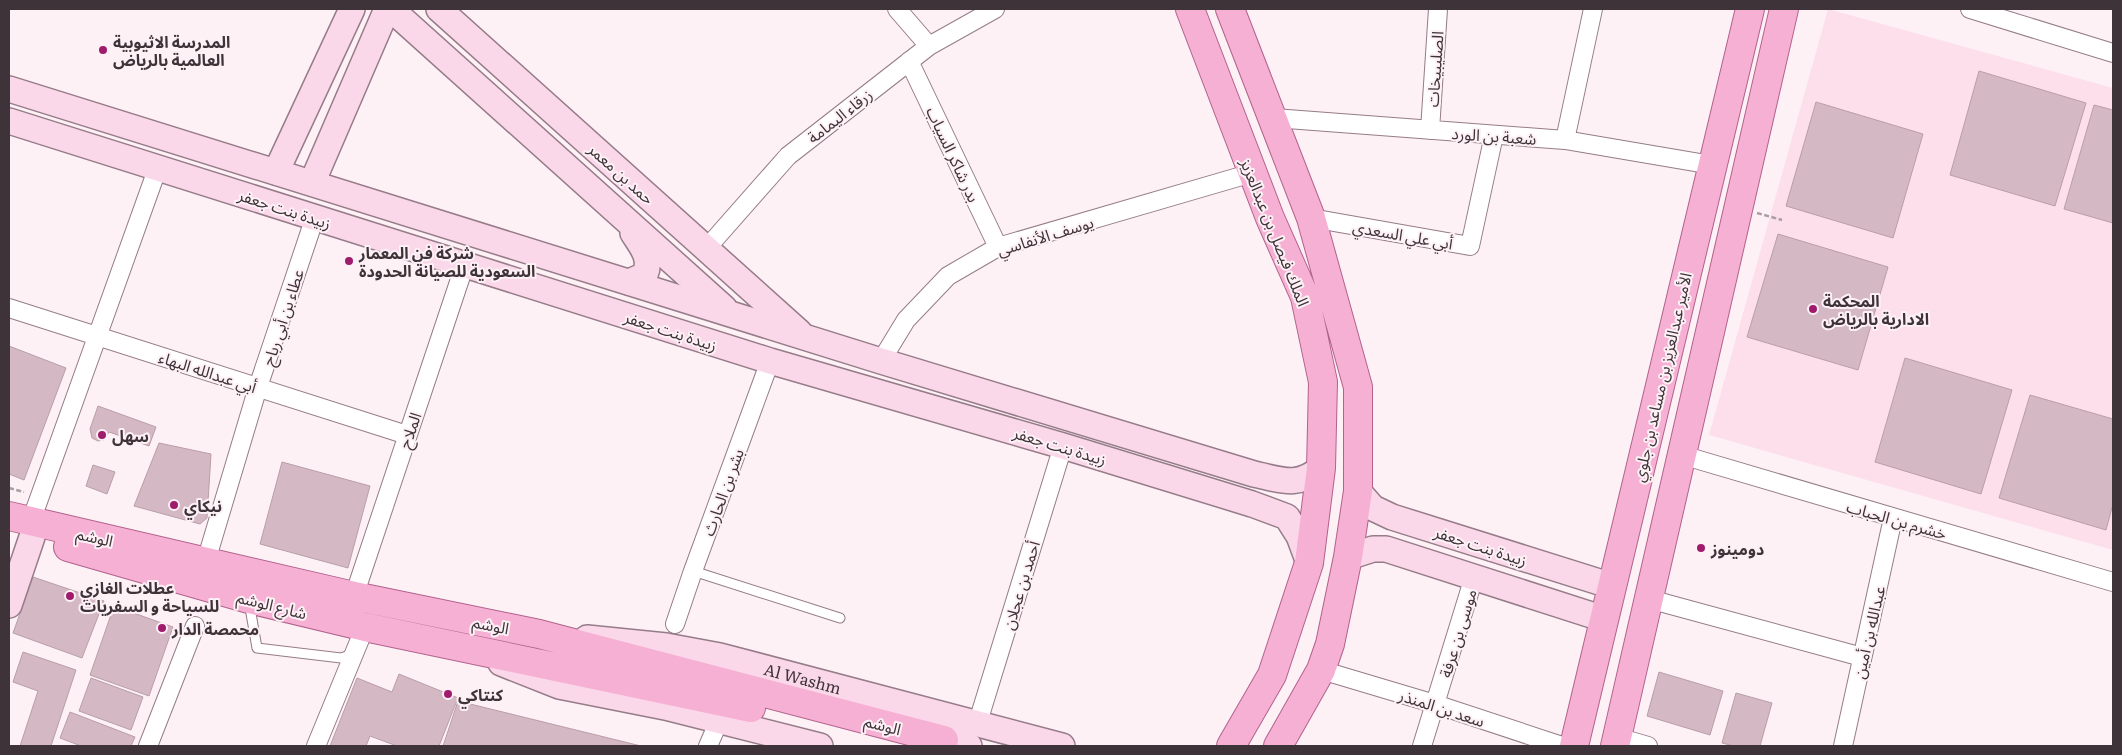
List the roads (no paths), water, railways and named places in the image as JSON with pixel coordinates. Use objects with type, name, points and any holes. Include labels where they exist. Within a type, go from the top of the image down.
[{"type":"main road","name":"الملك فيصل بن عبدالعزيز","points":[[1190,9],[1252,174],[1305,297],[1323,382],[1321,468],[1309,563],[1272,675],[1231,746]]},
{"type":"main road","name":"الملك فيصل بن عبدالعزيز","points":[[1230,9],[1274,118],[1311,218],[1358,387],[1358,491],[1348,556],[1330,644],[1321,670],[1278,746]]},
{"type":"main road","name":"الأمير عبدالعزيز بن مساعد بن جلوي","points":[[1574,746],[1750,9]]},
{"type":"main road","points":[[1616,742],[1784,9]]},
{"type":"main road","name":"الوشم","points":[[20,527],[206,561],[354,596],[539,634],[963,737]]},
{"type":"main road","name":"شارع الوشم","points":[[20,527],[248,599],[365,627],[539,662]]},
{"type":"main road","name":"الوشم","points":[[539,662],[742,705],[902,746]]},
{"type":"street","points":[[276,172],[352,9]]},
{"type":"street","points":[[312,183],[386,9]]},
{"type":"street","name":"حمد بن معمر","points":[[391,9],[730,314]]},
{"type":"street","name":"حمد بن معمر","points":[[439,9],[805,337]]},
{"type":"street","points":[[897,9],[929,46]]},
{"type":"street","name":"زرقاء اليمامة","points":[[706,249],[788,156],[929,46],[995,9]]},
{"type":"street","name":"الصليبيخات","points":[[1430,130],[1438,9]]},
{"type":"street","points":[[1565,140],[1593,9]]},
{"type":"street","points":[[1970,9],[2006,14],[2113,52]]},
{"type":"street","name":"بدر شاكر السياب","points":[[909,61],[998,247]]},
{"type":"street","name":"زبيدة بنت جعفر","points":[[9,89],[880,361],[1254,474],[1294,482],[1309,478],[1321,468]]},
{"type":"street","name":"شعبة بن الورد","points":[[1274,118],[1565,140],[1712,165]]},
{"type":"street","name":"زبيدة بنت جعفر","points":[[9,120],[770,361],[1063,446],[1252,504],[1287,517],[1300,536],[1309,563]]},
{"type":"street","name":"أبي علي السعدي","points":[[1311,218],[1470,246],[1494,134]]},
{"type":"street","points":[[9,605],[20,527],[98,336],[158,167]]},
{"type":"street","name":"يوسف الأنفاسي","points":[[880,361],[906,320],[948,276],[998,247],[1252,174]]},
{"type":"street","points":[[614,312],[600,303],[595,295],[596,285],[604,280],[624,281],[645,275],[648,262],[646,252],[622,216]]},
{"type":"street","name":"عطاء بن أبي رباح","points":[[206,561],[258,387],[315,217]]},
{"type":"street","points":[[540,288],[556,287],[562,281],[564,274],[562,266],[548,257]]},
{"type":"street","name":"الملاح","points":[[354,596],[464,264]]},
{"type":"street","name":"أبي عبدالله البهاء","points":[[9,308],[407,435]]},
{"type":"street","name":"بشر بن الحارث","points":[[675,624],[770,361]]},
{"type":"street","name":"أحمد بن عجلان","points":[[963,737],[1063,446]]},
{"type":"street","name":"خشرم بن الحباب","points":[[1682,454],[2113,582]]},
{"type":"street","points":[[1252,504],[1261,503],[1268,492],[1266,483],[1254,474]]},
{"type":"street","name":"زبيدة بنت جعفر","points":[[1358,491],[1373,508],[1413,523],[1612,586]]},
{"type":"street","name":"عبدالله بن أمين","points":[[1843,746],[1893,518]]},
{"type":"street","points":[[1405,555],[1397,547],[1394,541],[1394,534],[1404,524],[1413,523]]},
{"type":"street","name":"زبيدة بنت جعفر","points":[[1348,556],[1380,549],[1405,555],[1604,619]]},
{"type":"street","name":"موسى بن عرفة","points":[[1422,746],[1474,577]]},
{"type":"street","points":[[1649,598],[1862,657]]},
{"type":"street","points":[[150,746],[195,626]]},
{"type":"street","points":[[316,746],[365,627]]},
{"type":"street","name":"Al Washm","points":[[539,634],[666,646],[720,656],[963,737],[1062,746]]},
{"type":"street","points":[[475,649],[512,668],[559,686],[665,707],[820,746]]},
{"type":"street","name":"سعد بن المنذر","points":[[1321,670],[1435,704],[1562,746]]},
{"type":"street","points":[[708,746],[718,721]]},
{"type":"street","points":[[1616,742],[1648,746]]},
{"type":"lane","points":[[693,571],[840,618]]},
{"type":"lane","points":[[248,599],[258,648],[341,658],[354,653]]},
{"type":"place","name":"المدرسة الاثيوبية العالمية بالرياض","points":[[103,50]]},
{"type":"place","name":"شركة فن المعمار السعودية للصيانة الحدودة","points":[[349,261]]},
{"type":"place","name":"المحكمة الادارية بالرياض","points":[[1813,309]]},
{"type":"place","name":"سهل","points":[[102,435]]},
{"type":"place","name":"نيكاي","points":[[174,505]]},
{"type":"place","name":"دومينوز","points":[[1701,548]]},
{"type":"place","name":"عطلات الغازي للسياحة و السفريات","points":[[70,596]]},
{"type":"place","name":"محمصة الدار","points":[[162,628]]},
{"type":"place","name":"كنتاكي","points":[[448,694]]}]
